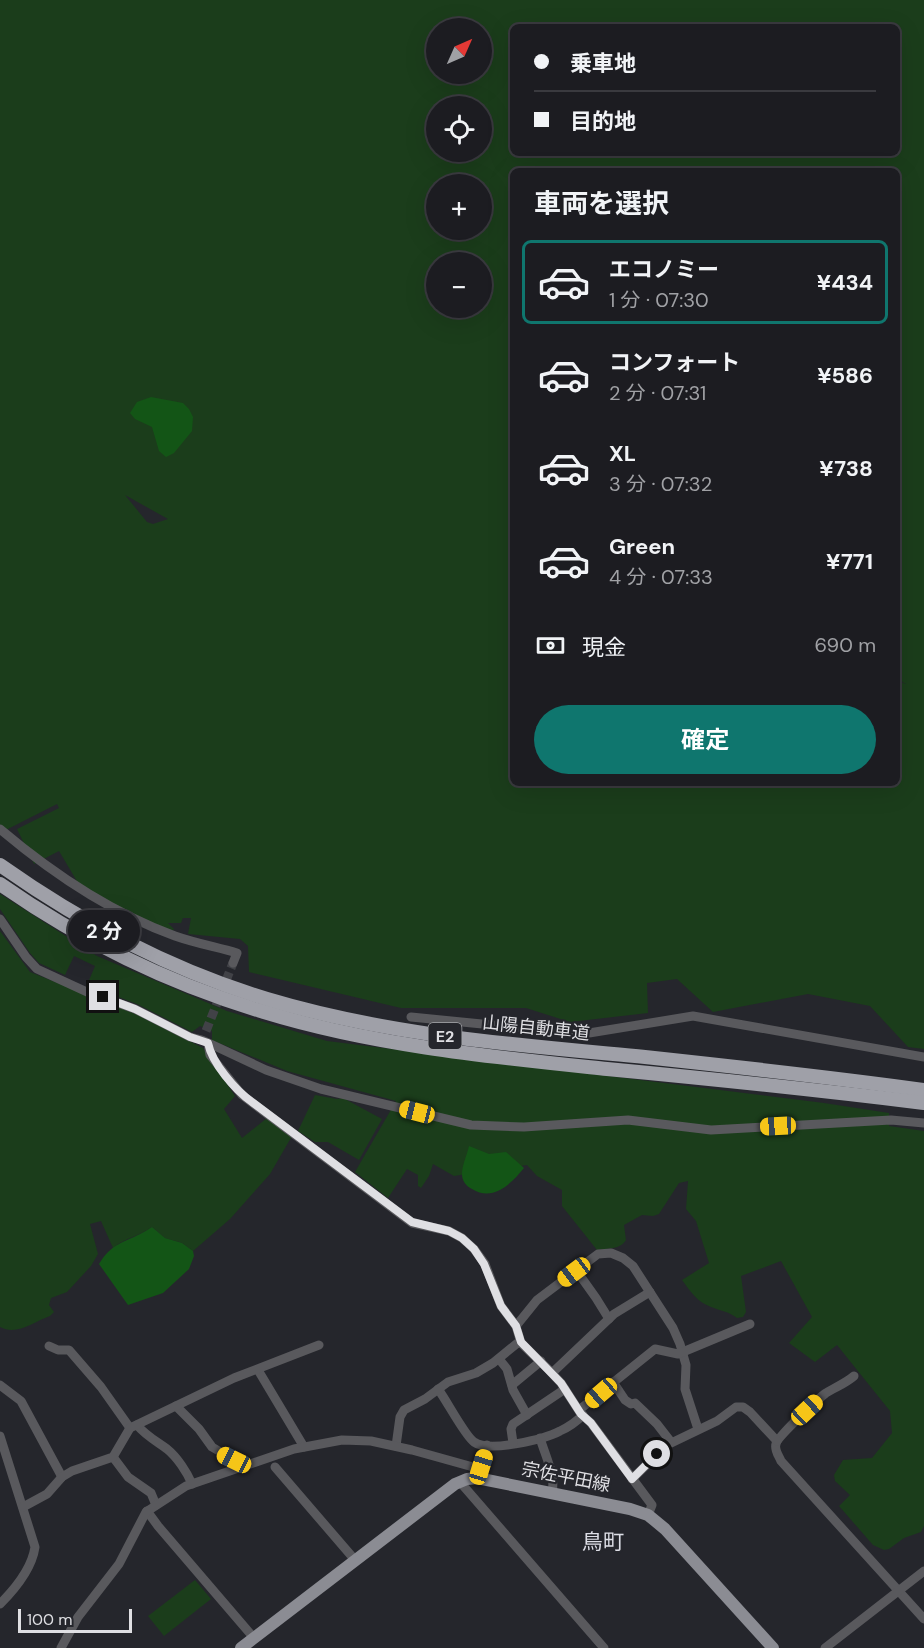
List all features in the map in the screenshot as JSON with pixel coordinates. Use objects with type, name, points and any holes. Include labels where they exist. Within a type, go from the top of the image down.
[{"type":"highway","name":"山陽自動車道","points":[[0,865],[70,912],[153,955],[225,985],[322,1013],[436,1035],[501,1044],[924,1089]]},
{"type":"highway","name":"山陽自動車道","points":[[0,884],[63,925],[148,969],[209,994],[318,1027],[512,1059],[924,1103]]},
{"type":"main road","name":"宗佐平田線","points":[[242,1648],[460,1482],[476,1475],[648,1515],[665,1529],[773,1648]]},
{"type":"street","points":[[0,829],[24,850],[102,901],[176,936],[237,953],[233,963]]},
{"type":"street","points":[[0,919],[37,969],[87,992],[135,1009],[190,1037],[266,1070],[321,1089],[471,1125],[524,1127],[628,1120],[711,1130],[891,1120],[924,1123]]},
{"type":"street","points":[[411,1017],[583,1034],[693,1016],[924,1057]]},
{"type":"street","points":[[206,1031],[205,1042],[210,1055],[242,1095],[412,1222],[449,1231],[462,1238],[474,1249],[484,1264],[501,1306],[516,1326],[520,1341],[565,1389],[652,1505],[648,1515]]},
{"type":"street","points":[[516,1326],[537,1300],[598,1254],[611,1253],[623,1258],[633,1266],[673,1328],[686,1365],[685,1389],[698,1429]]},
{"type":"street","points":[[576,1270],[609,1319]]},
{"type":"street","points":[[552,1373],[609,1319],[625,1306],[650,1292]]},
{"type":"street","points":[[438,1389],[475,1443],[487,1446],[540,1438],[558,1433],[570,1426],[613,1382],[655,1349],[678,1354],[750,1324]]},
{"type":"street","points":[[396,1446],[400,1417],[404,1410],[425,1399],[448,1382],[477,1373],[499,1359],[520,1341]]},
{"type":"street","points":[[22,1508],[47,1494],[62,1477],[72,1471],[113,1457],[133,1426],[234,1378],[319,1345]]},
{"type":"street","points":[[50,1346],[58,1350],[69,1350],[133,1426],[169,1451],[192,1484]]},
{"type":"street","points":[[499,1359],[507,1369],[527,1415]]},
{"type":"street","points":[[512,1385],[540,1361]]},
{"type":"street","points":[[258,1370],[304,1447]]},
{"type":"street","points":[[854,1376],[824,1395],[775,1445],[781,1461],[924,1619]]},
{"type":"street","points":[[613,1382],[626,1400],[631,1404],[635,1403],[645,1411],[671,1442]]},
{"type":"street","points":[[0,1385],[21,1401],[62,1477]]},
{"type":"street","points":[[513,1443],[511,1429],[513,1425],[565,1389]]},
{"type":"street","points":[[176,1406],[199,1429],[212,1447],[234,1460],[238,1468]]},
{"type":"street","points":[[632,1479],[671,1442],[717,1421],[736,1407],[743,1407],[777,1441]]},
{"type":"street","points":[[0,1436],[35,1547],[33,1558],[11,1593],[0,1604]]},
{"type":"street","points":[[540,1438],[548,1462],[552,1493]]},
{"type":"street","points":[[61,1648],[78,1617],[119,1564],[140,1521],[152,1508],[192,1484],[304,1447],[342,1440],[370,1441],[396,1446],[473,1467],[476,1475]]},
{"type":"street","points":[[476,1475],[481,1467],[487,1446]]},
{"type":"street","points":[[113,1457],[128,1477],[151,1493],[152,1508],[158,1526],[254,1638]]},
{"type":"street","points":[[275,1467],[355,1560]]},
{"type":"street","points":[[460,1482],[604,1648]]},
{"type":"street","points":[[825,1648],[924,1571]]},
{"type":"shaded area","points":[[0,0],[924,0],[924,1049],[908,1047],[870,1006],[808,994],[713,1012],[677,979],[647,983],[648,1013],[570,1022],[526,1008],[401,1008],[249,972],[248,946],[240,939],[188,934],[191,918],[183,918],[181,923],[168,923],[174,929],[171,933],[136,918],[78,883],[59,851],[34,864],[17,829],[59,808],[57,804],[0,833]],"holes":[[[125,495],[168,519],[153,524],[147,522]]]},
{"type":"shaded area","points":[[151,397],[183,403],[193,417],[192,431],[174,453],[166,457],[159,451],[152,427],[135,419],[130,413],[137,402]]},
{"type":"shaded area","points":[[0,894],[97,956],[227,1011],[327,1041],[824,1103],[889,1113],[889,1126],[924,1131],[924,1526],[921,1532],[904,1538],[884,1550],[873,1545],[839,1506],[850,1495],[835,1481],[834,1475],[843,1460],[872,1458],[892,1433],[890,1411],[837,1345],[815,1362],[789,1343],[812,1317],[781,1261],[741,1276],[746,1312],[743,1317],[737,1318],[702,1302],[694,1296],[682,1280],[709,1263],[696,1221],[686,1209],[688,1181],[679,1183],[659,1214],[642,1215],[624,1225],[626,1240],[620,1246],[597,1250],[562,1206],[562,1190],[537,1176],[527,1165],[454,1176],[433,1164],[421,1188],[418,1186],[418,1175],[407,1169],[388,1198],[355,1172],[396,1101],[287,1071],[212,1040],[212,1031],[200,1026],[192,1032],[137,1004],[87,985],[95,966],[74,956],[65,975],[39,963],[0,909]]},
{"type":"shaded area","points":[[0,931],[30,972],[138,1015],[203,1048],[235,1096],[224,1109],[242,1138],[267,1118],[292,1136],[270,1174],[230,1219],[193,1251],[182,1243],[165,1238],[152,1227],[113,1248],[101,1221],[90,1224],[98,1254],[91,1266],[67,1292],[51,1298],[49,1305],[54,1312],[50,1316],[13,1330],[0,1327]]},
{"type":"shaded area","points":[[315,1095],[343,1098],[382,1119],[359,1160],[328,1142],[315,1142],[298,1131]]},
{"type":"shaded area","points":[[469,1146],[489,1154],[506,1152],[524,1168],[507,1185],[494,1192],[487,1193],[472,1189],[465,1183],[462,1174]]},
{"type":"shaded area","points":[[152,1227],[165,1238],[182,1243],[193,1251],[194,1256],[189,1269],[163,1293],[128,1305],[99,1264],[117,1245]]},
{"type":"shaded area","points":[[195,1580],[211,1599],[164,1636],[148,1616]]},
{"type":"tunnel","points":[[206,1031],[233,963]]},
{"type":"district","name":"鳥町","points":[[603,1542]]},
{"type":"route","points":[[103,997],[135,1009],[190,1037],[208,1043],[210,1055],[242,1095],[412,1222],[420,1226],[449,1231],[462,1238],[474,1249],[484,1264],[501,1306],[516,1326],[521,1342],[561,1383],[581,1414],[591,1423],[632,1479],[657,1454]]}]
